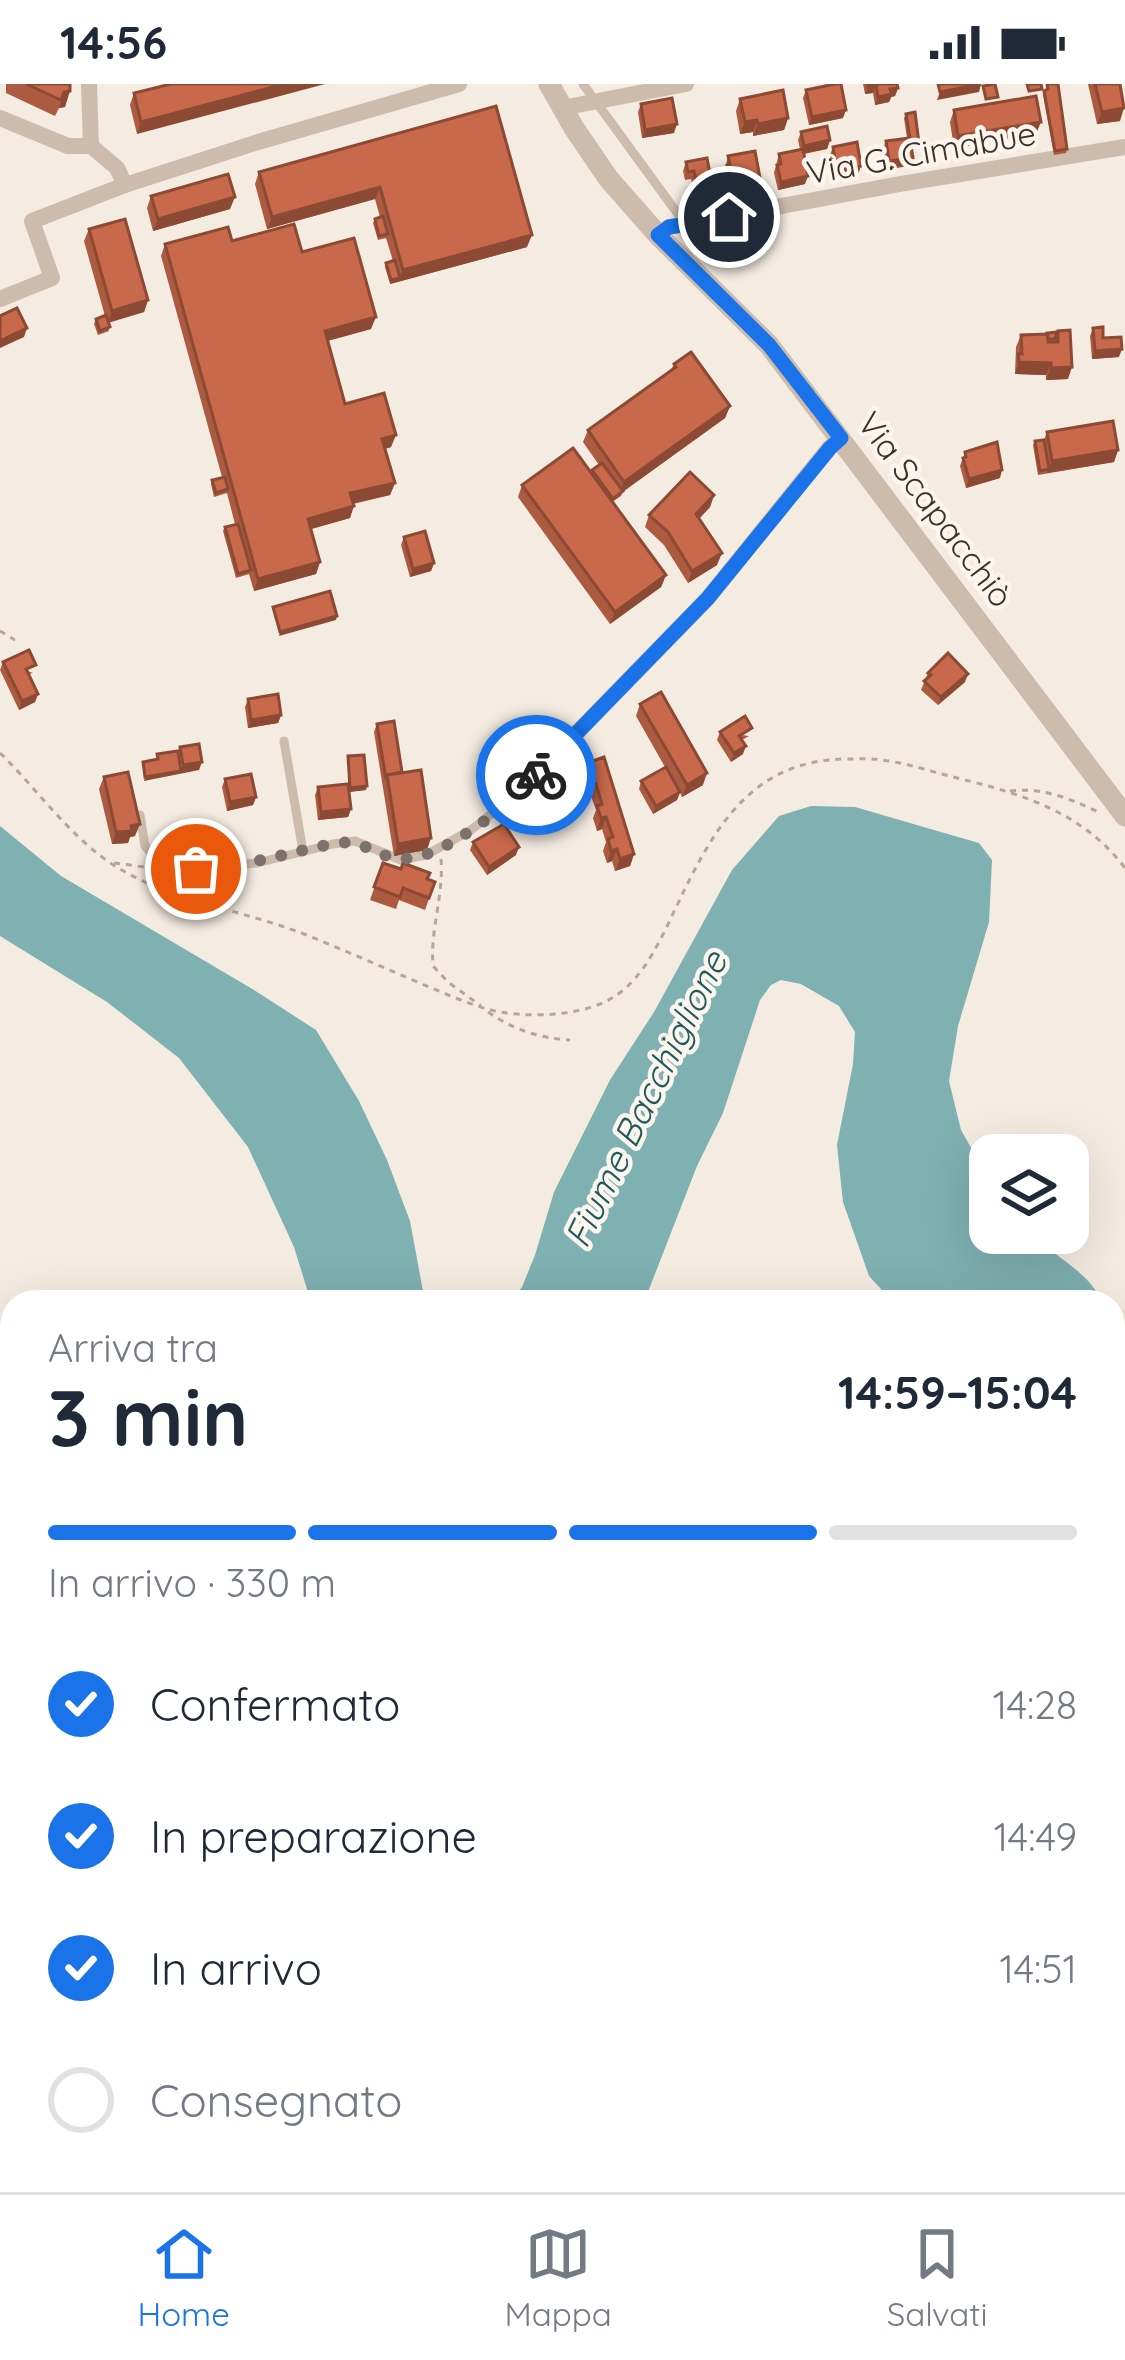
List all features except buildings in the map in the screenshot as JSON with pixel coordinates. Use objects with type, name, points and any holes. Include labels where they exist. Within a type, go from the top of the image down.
[{"type":"street","points":[[89,84],[91,146]]},
{"type":"street","points":[[0,299],[52,278],[32,221],[125,185],[417,90],[459,84]]},
{"type":"street","name":"Via Scapacchiò","points":[[549,84],[608,178],[841,438],[1116,816]]},
{"type":"street","points":[[562,108],[686,84]]},
{"type":"street","points":[[0,118],[68,146],[91,146],[117,168],[125,185]]},
{"type":"street","name":"Via G. Cimabue","points":[[658,235],[669,227],[1125,147]]},
{"type":"street","points":[[561,749],[708,598],[841,438]]},
{"type":"lane","points":[[583,84],[686,225]]},
{"type":"lane","points":[[284,741],[303,851]]},
{"type":"lane","points":[[140,815],[145,846],[151,853],[196,869],[257,863],[355,841],[401,860],[426,855],[470,830],[524,788],[561,749]]},
{"type":"path","points":[[0,631],[15,640]]},
{"type":"path","points":[[0,753],[82,840],[134,877],[298,932],[508,1014],[570,1012],[604,1002],[633,982],[652,958],[721,825],[774,775],[820,760],[879,759],[1010,791],[1079,823],[1108,846],[1125,868]]},
{"type":"path","points":[[1010,791],[1031,788],[1116,816]]},
{"type":"path","points":[[440,848],[443,878],[433,930],[433,966],[504,1023],[542,1038],[570,1040]]},
{"type":"water","name":"Fiume Bacchiglione","points":[[811,806],[855,807],[979,843],[992,860],[989,922],[958,1026],[949,1081],[969,1144],[969,1254],[1056,1254],[1095,1290],[882,1290],[869,1276],[843,1202],[837,1145],[855,1032],[839,1006],[801,984],[781,980],[760,1000],[723,1113],[649,1290],[520,1290],[554,1192],[610,1080],[654,1012],[732,870],[779,816]]},
{"type":"water","points":[[0,826],[61,876],[316,1030],[359,1101],[387,1160],[410,1221],[423,1290],[307,1290],[294,1247],[248,1147],[179,1058],[107,1002],[0,936]]},
{"type":"way so far","points":[[196,869],[257,863],[355,841],[401,860],[426,855],[470,830],[536,775]]},
{"type":"route","points":[[536,775],[708,598],[841,438],[769,345],[658,235],[669,227],[729,217]]}]
